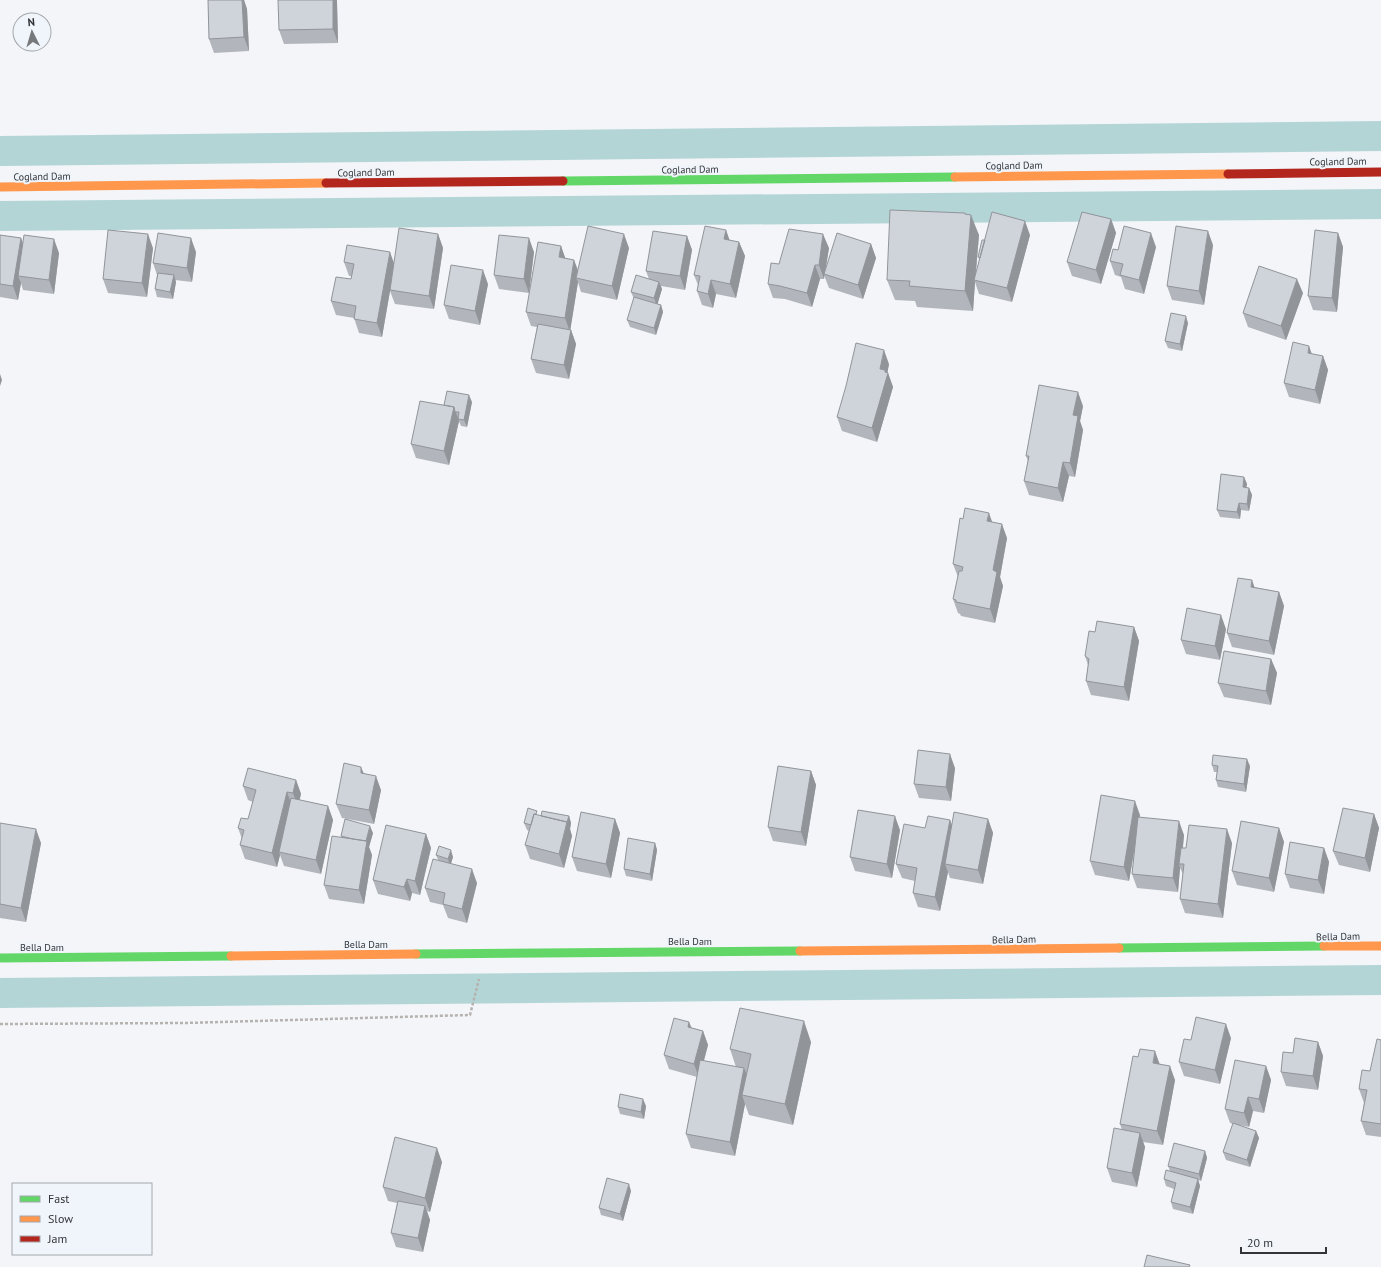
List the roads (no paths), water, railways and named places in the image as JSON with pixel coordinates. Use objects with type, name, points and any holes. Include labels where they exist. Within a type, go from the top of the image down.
[{"type":"street","name":"Cogland Dam","points":[[0,188],[1381,172]]},
{"type":"street","name":"Bella Dam","points":[[0,958],[1381,946]]},
{"type":"waterway","points":[[0,151],[1381,136]]},
{"type":"waterway","points":[[0,216],[1381,204]]},
{"type":"waterway","points":[[0,993],[1381,980]]}]
